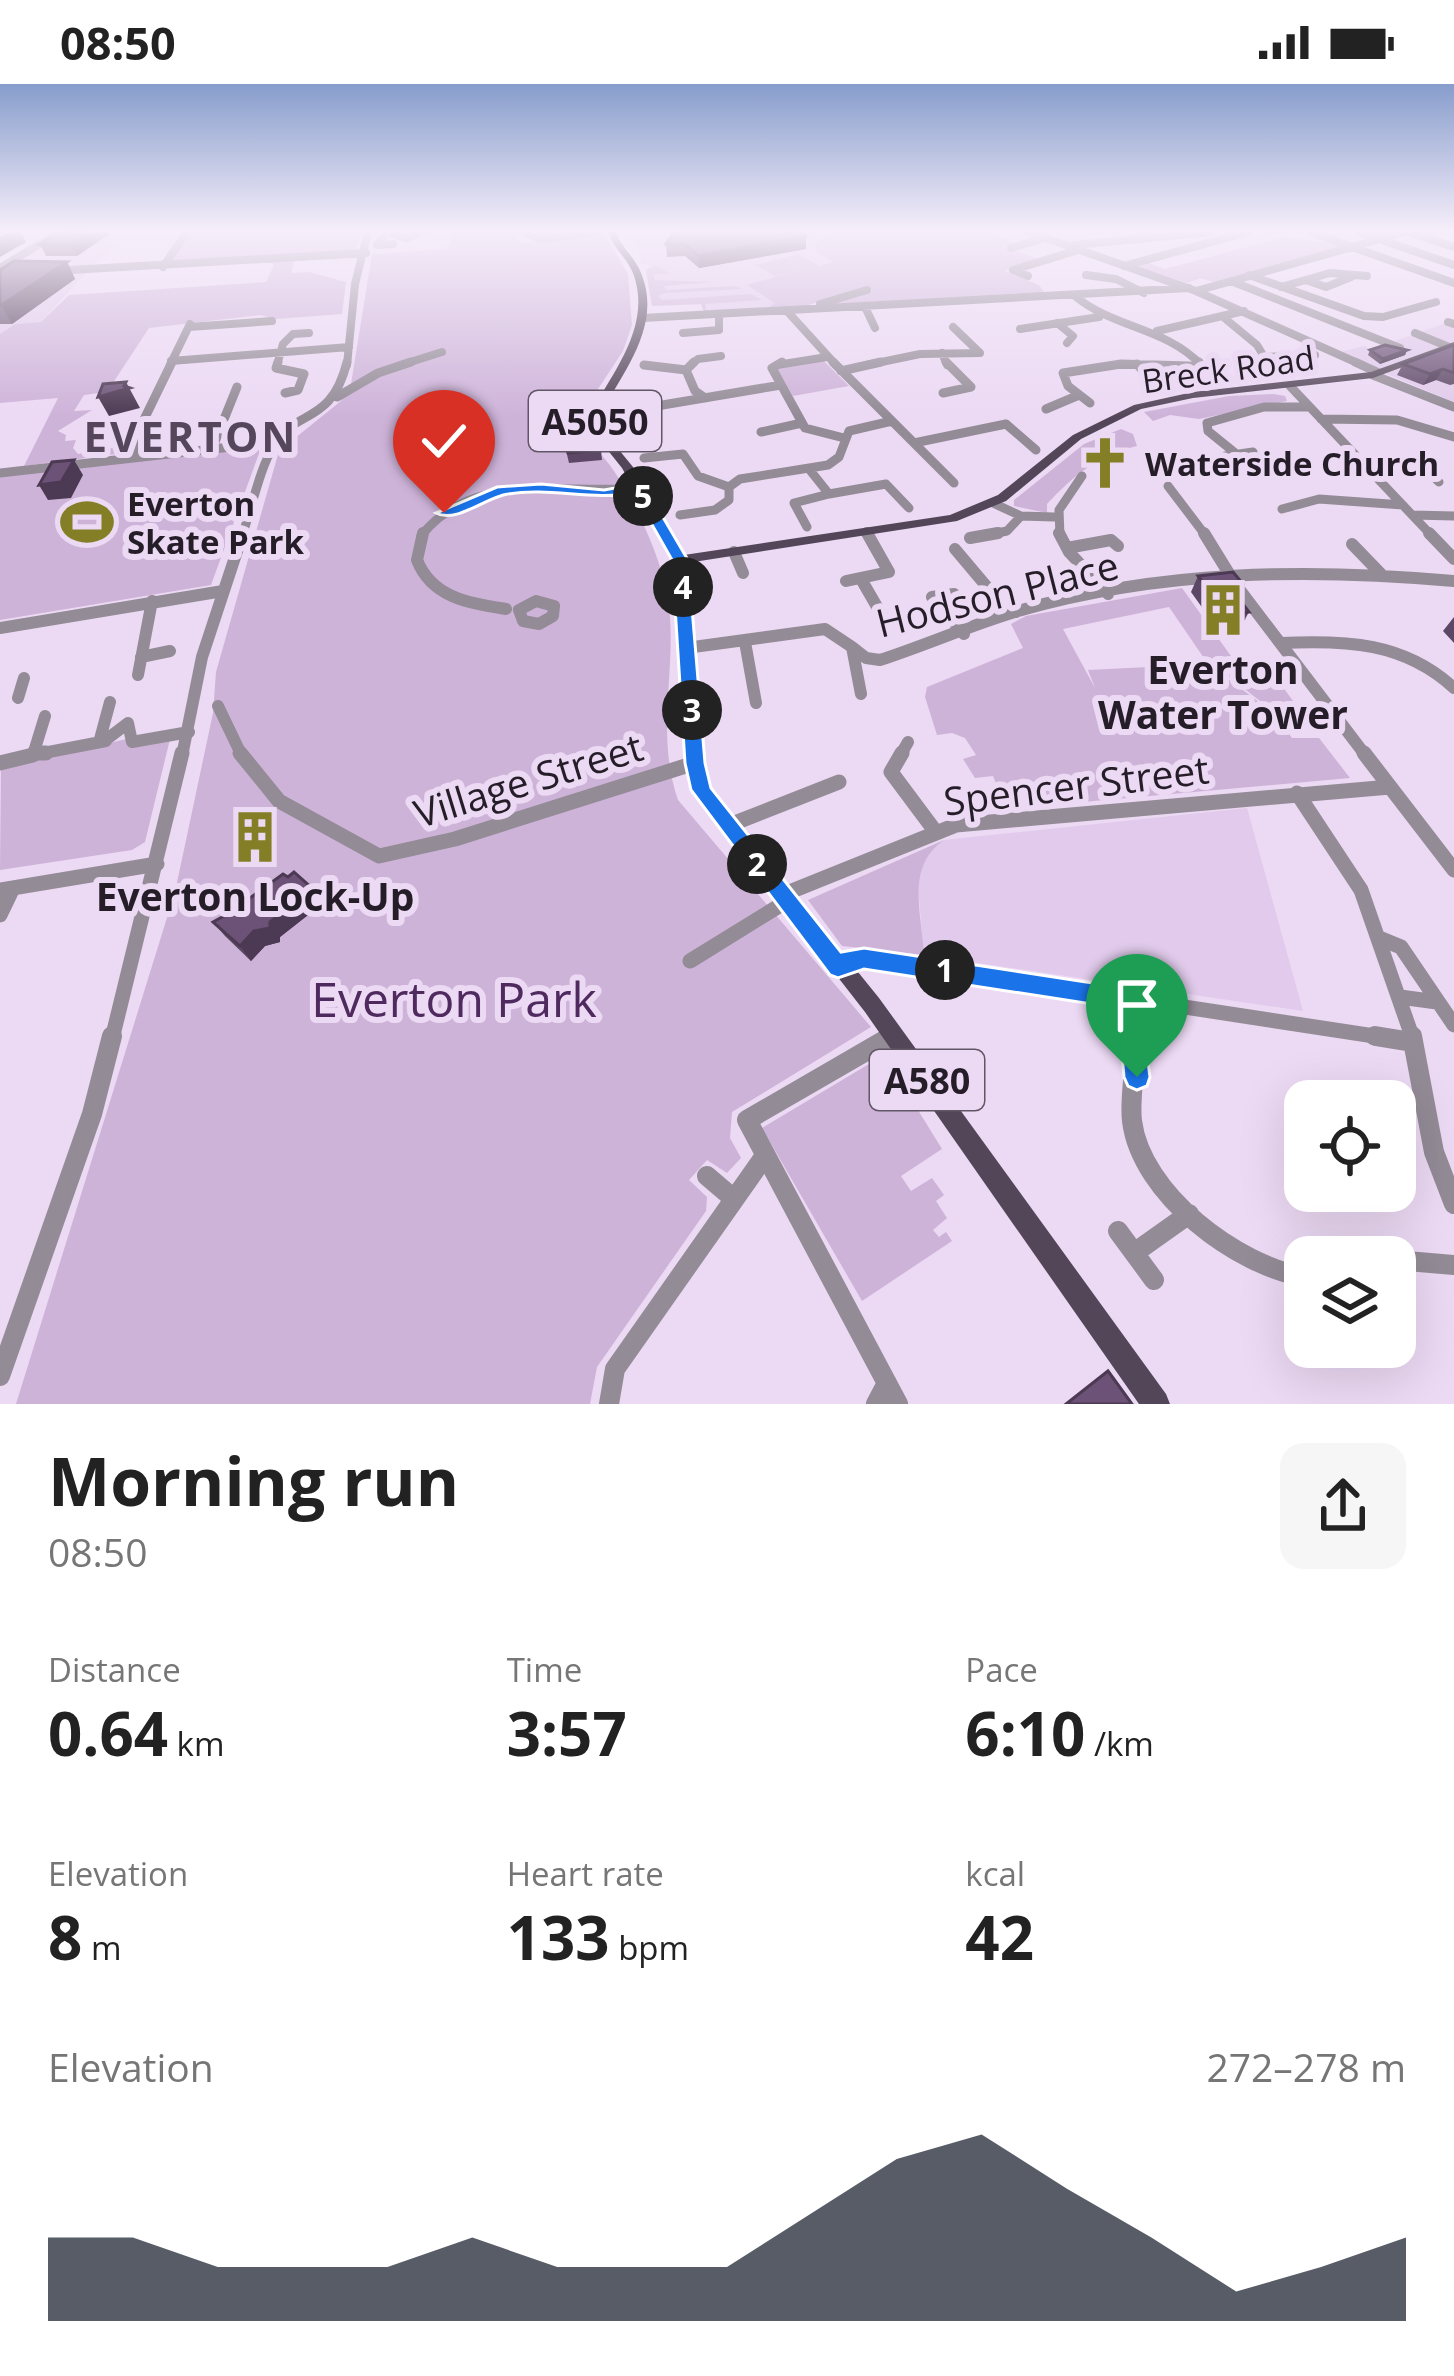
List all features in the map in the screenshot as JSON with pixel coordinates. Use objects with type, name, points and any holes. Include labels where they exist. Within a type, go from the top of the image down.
[{"type":"main road","points":[[640,294],[643,318]]},
{"type":"main road","name":"A5050","points":[[643,318],[631,356],[594,416],[596,428],[680,560]]},
{"type":"main road","name":"Breck Road","points":[[680,560],[953,518],[993,503],[1072,440],[1109,418],[1193,395],[1376,374],[1452,346]]},
{"type":"main road","name":"A580","points":[[680,560],[695,763],[702,790],[894,1035],[1156,1404]]},
{"type":"street","points":[[337,397],[349,347],[354,294]]},
{"type":"street","points":[[792,310],[853,294]]},
{"type":"street","points":[[643,318],[1116,294]]},
{"type":"street","points":[[1202,294],[1454,407]]},
{"type":"street","points":[[1265,294],[1400,348]]},
{"type":"street","points":[[1300,294],[1364,316],[1383,317],[1436,300]]},
{"type":"street","points":[[1075,296],[1100,317],[1179,345],[1203,368]]},
{"type":"street","points":[[865,307],[879,325]]},
{"type":"street","points":[[792,310],[827,357],[954,483]]},
{"type":"street","points":[[1157,331],[1244,310]]},
{"type":"street","points":[[688,334],[719,330],[719,314]]},
{"type":"street","points":[[1023,316],[1036,326]]},
{"type":"street","points":[[1222,316],[1265,357],[1274,373]]},
{"type":"street","points":[[1019,329],[1100,317]]},
{"type":"street","points":[[138,456],[134,440],[189,326],[267,320]]},
{"type":"street","points":[[1058,323],[1071,342],[1087,344]]},
{"type":"street","points":[[952,327],[980,353]]},
{"type":"street","points":[[1414,332],[1452,346]]},
{"type":"street","points":[[285,392],[298,390],[304,374],[277,368],[281,352],[287,338],[308,333]]},
{"type":"street","points":[[172,361],[349,347]]},
{"type":"street","points":[[0,472],[275,442],[378,373],[442,352]]},
{"type":"street","points":[[942,353],[947,366],[975,391],[944,393]]},
{"type":"street","points":[[841,371],[909,356],[992,353]]},
{"type":"street","points":[[1265,357],[1315,355]]},
{"type":"street","points":[[644,365],[686,370],[698,359],[721,356]]},
{"type":"street","points":[[827,357],[776,363],[773,371],[802,423],[814,433],[844,438]]},
{"type":"street","points":[[1137,364],[1153,383],[1145,384]]},
{"type":"street","points":[[1049,370],[1063,373],[1137,364],[1223,367]]},
{"type":"street","points":[[686,370],[695,391],[705,398]]},
{"type":"street","points":[[1063,373],[1064,381],[1090,403]]},
{"type":"street","points":[[627,411],[781,385]]},
{"type":"street","points":[[1290,386],[1454,559]]},
{"type":"street","points":[[212,449],[237,387]]},
{"type":"street","points":[[1046,409],[1079,395]]},
{"type":"street","points":[[1253,452],[1230,454],[1208,431],[1207,423],[1264,407],[1309,406]]},
{"type":"street","points":[[1321,419],[1397,420],[1454,437]]},
{"type":"street","points":[[644,458],[683,454],[698,476],[729,487],[748,476],[809,469],[836,459],[844,438],[854,429],[892,422]]},
{"type":"street","points":[[761,432],[802,423]]},
{"type":"street","points":[[914,443],[1012,423],[1034,444]]},
{"type":"street","points":[[0,1376],[92,1114],[158,864],[202,657],[275,442]]},
{"type":"street","points":[[1419,463],[1439,482]]},
{"type":"street","points":[[1364,464],[1435,463]]},
{"type":"street","points":[[809,469],[829,494]]},
{"type":"street","points":[[874,473],[882,484]]},
{"type":"street","points":[[1082,476],[1057,503],[1054,517],[1067,548],[1108,594]]},
{"type":"street","points":[[806,526],[794,503],[882,484],[891,486],[910,508]]},
{"type":"street","points":[[1168,486],[1454,870]]},
{"type":"street","points":[[680,515],[728,510],[729,487]]},
{"type":"street","points":[[515,610],[458,599],[426,580],[416,561],[416,549],[434,520],[466,501],[502,490],[604,494],[638,488]]},
{"type":"street","points":[[1282,508],[1318,499],[1402,505]]},
{"type":"street","points":[[993,503],[1021,516],[1054,517]]},
{"type":"street","points":[[1413,515],[1454,516]]},
{"type":"street","points":[[970,538],[1006,531],[1021,516]]},
{"type":"street","points":[[846,581],[880,576],[890,567],[867,532]]},
{"type":"street","points":[[1067,548],[1112,540]]},
{"type":"street","points":[[1352,544],[1381,574]]},
{"type":"street","points":[[955,549],[998,600],[1016,612]]},
{"type":"street","points":[[734,552],[743,573]]},
{"type":"street","name":"Hodson Place","points":[[686,648],[825,629],[866,658],[880,660],[1016,612],[1231,576],[1381,574],[1454,581]]},
{"type":"street","points":[[861,579],[887,624]]},
{"type":"street","points":[[0,628],[223,591]]},
{"type":"street","points":[[954,594],[932,597],[964,634]]},
{"type":"street","points":[[138,675],[152,601]]},
{"type":"street","points":[[1281,643],[1336,640],[1409,653],[1436,668],[1454,688]]},
{"type":"street","points":[[746,642],[756,703]]},
{"type":"street","points":[[852,647],[861,694]]},
{"type":"street","points":[[141,657],[170,652]]},
{"type":"street","points":[[0,692],[20,688]]},
{"type":"street","points":[[107,739],[100,740],[110,702]]},
{"type":"street","name":"Village Street","points":[[218,706],[235,748],[267,795],[379,856],[455,839],[695,763]]},
{"type":"street","points":[[33,755],[45,716]]},
{"type":"street","points":[[0,763],[107,739],[128,723],[132,742],[189,732]]},
{"type":"street","points":[[908,742],[891,772],[935,831]]},
{"type":"street","points":[[727,826],[839,782]]},
{"type":"street","name":"Spencer Street","points":[[690,961],[784,898],[935,831],[990,821],[1390,787]]},
{"type":"street","points":[[1297,793],[1358,885],[1400,997],[1423,1077],[1434,1152],[1454,1204]]},
{"type":"street","points":[[1436,846],[1454,847]]},
{"type":"street","points":[[0,915],[6,889],[158,864]]},
{"type":"street","points":[[1378,938],[1401,947],[1454,1025]]},
{"type":"street","points":[[838,967],[851,958],[864,958],[1412,1042]]},
{"type":"street","points":[[1400,997],[1437,1002]]},
{"type":"street","points":[[1129,998],[1137,1077],[1131,1109],[1133,1131],[1143,1154],[1190,1214],[1245,1262],[1284,1276]]},
{"type":"street","points":[[887,1397],[757,1166],[747,1120],[894,1035]]},
{"type":"street","points":[[609,1404],[615,1369],[757,1166]]},
{"type":"street","points":[[707,1176],[734,1199]]},
{"type":"street","points":[[1134,1253],[1190,1214]]},
{"type":"street","points":[[1118,1232],[1154,1280]]},
{"type":"street","points":[[1416,1262],[1454,1265]]},
{"type":"shaded area","points":[[0,294],[67,294],[41,322],[15,324],[0,334]]},
{"type":"shaded area","points":[[650,294],[847,294],[798,308],[704,312],[701,304],[652,306]]},
{"type":"shaded area","points":[[882,294],[973,294],[900,303]]},
{"type":"shaded area","points":[[1454,320],[1454,402],[1337,353],[1364,346],[1372,349]]},
{"type":"shaded area","points":[[1247,808],[1303,1011],[924,955],[917,874],[931,849],[944,840]]},
{"type":"green space","points":[[345,294],[342,314],[276,319],[260,315],[149,328],[107,392],[84,395],[74,411],[92,410],[58,431],[66,435],[65,441],[76,440],[73,448],[78,454],[123,446],[124,453],[24,466],[58,398],[0,403],[0,334],[15,324],[41,322],[69,295]]},
{"type":"green space","name":"Everton Park","points":[[366,294],[630,294],[632,325],[623,351],[579,418],[584,433],[630,498],[666,589],[671,640],[668,746],[678,800],[871,1027],[732,1112],[730,1138],[741,1158],[727,1173],[707,1160],[689,1180],[707,1197],[706,1211],[597,1367],[590,1404],[16,1404],[175,892],[213,713],[216,672],[279,451],[341,401],[351,384]]},
{"type":"green space","points":[[650,294],[664,294],[658,296],[662,300],[751,294],[762,300],[705,304],[706,310],[775,303],[760,294],[846,294],[798,308],[704,312],[701,304],[652,306]]},
{"type":"green space","points":[[865,294],[1046,295],[824,306]]},
{"type":"green space","points":[[824,361],[849,386],[793,396],[776,367]]},
{"type":"green space","points":[[1274,394],[1287,401],[1199,419],[1170,415],[1153,421],[1144,412],[1229,396]]},
{"type":"green space","points":[[1121,429],[1133,434],[1137,446],[1077,475],[1047,504],[1047,513],[1014,506],[1014,500],[1084,444]]},
{"type":"green space","points":[[261,448],[211,585],[0,620],[0,476]]},
{"type":"green space","points":[[1182,588],[1254,688],[1282,686],[1305,717],[1282,718],[1211,666],[1275,714],[1292,738],[1319,738],[1350,778],[1006,809],[993,776],[975,778],[963,759],[976,755],[965,738],[937,735],[925,697],[927,687],[1023,648],[1011,624],[1026,616]],"holes":[[[1169,607],[1208,664],[1088,670],[1095,688],[1063,629]]]},
{"type":"green space","points":[[127,739],[127,745],[170,739],[145,842],[132,850],[0,870],[1,767]]},
{"type":"green space","points":[[944,840],[924,863],[920,877],[924,955],[842,946],[808,900]]},
{"type":"green space","points":[[884,1055],[942,1149],[901,1176],[911,1191],[932,1178],[944,1195],[936,1201],[947,1218],[933,1230],[939,1237],[946,1232],[952,1241],[862,1301],[762,1128]]},
{"type":"building","points":[[0,294],[19,294],[0,306]]},
{"type":"building","points":[[1385,345],[1407,350],[1383,359],[1370,350]]},
{"type":"building","points":[[1454,345],[1454,373],[1443,369],[1430,374],[1403,364]]},
{"type":"building","points":[[126,382],[124,386],[130,388],[98,397],[103,384]]},
{"type":"building","points":[[592,439],[601,450],[568,453],[564,442]]},
{"type":"building","points":[[74,460],[61,482],[39,485],[52,462]]},
{"type":"building","points":[[1233,572],[1243,584],[1236,595],[1249,612],[1240,613],[1243,618],[1230,618],[1198,576]]},
{"type":"building","points":[[294,872],[313,889],[270,922],[270,928],[254,931],[240,946],[213,922],[233,911],[240,899]]},
{"type":"building","points":[[1108,1371],[1132,1404],[1066,1404]]},
{"type":"place","name":"Waterside Church","points":[[1105,463]]},
{"type":"place","name":"Everton Skate Park","points":[[87,522]]},
{"type":"place","name":"Everton Water Tower","points":[[1223,610]]},
{"type":"place","name":"Everton Lock-Up","points":[[255,837]]},
{"type":"district","name":"EVERTON","points":[[191,435]]},
{"type":"route","points":[[444,513],[502,490],[604,494],[638,488],[680,560],[695,763],[702,790],[838,967],[851,958],[864,958],[1129,998],[1137,1077]]}]
